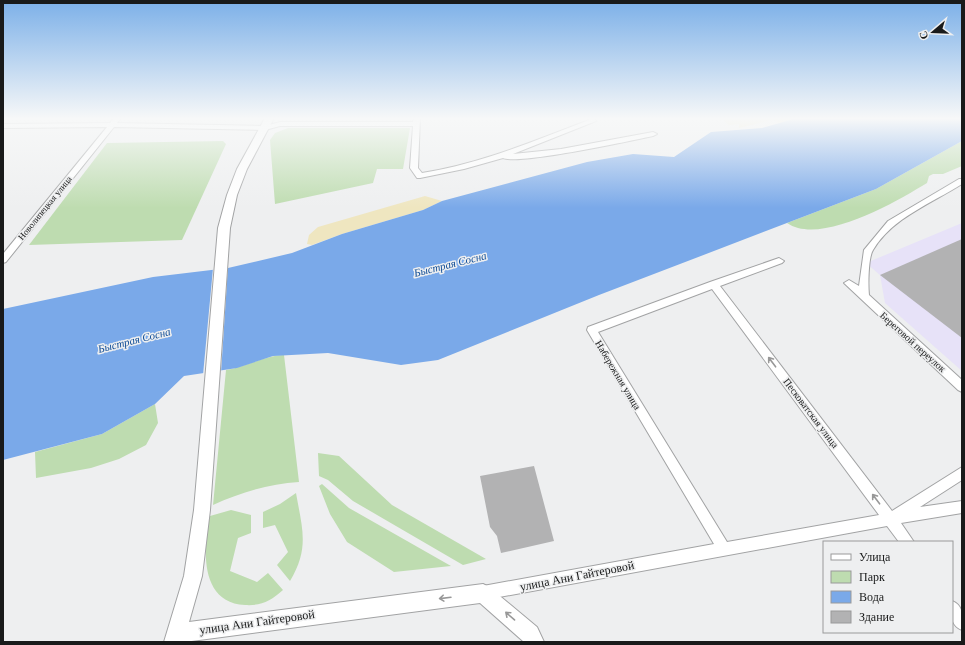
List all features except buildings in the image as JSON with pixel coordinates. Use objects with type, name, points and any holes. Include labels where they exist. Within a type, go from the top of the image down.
[{"type":"main road","points":[[176,637],[193,576],[202,502],[224,228],[232,195],[242,169],[254,148]]},
{"type":"main road","points":[[483,593],[530,634],[534,642]]},
{"type":"main road","name":"улица Ани Гайтеровой","points":[[176,637],[483,593]]},
{"type":"street","name":"Новолипецкая улица","points":[[3,260],[94,148]]},
{"type":"street","points":[[415,148],[414,168],[420,176],[449,172],[496,158],[521,148]]},
{"type":"street","points":[[496,158],[530,155],[570,148]]},
{"type":"street","points":[[864,297],[863,282],[868,250],[886,228],[891,223],[962,181]]},
{"type":"street","name":"Набережная улица","points":[[724,549],[592,330],[713,284],[780,261]]},
{"type":"street","name":"Береговой переулок","points":[[849,283],[962,386]]},
{"type":"street","name":"Песковатская улица","points":[[713,284],[906,541]]},
{"type":"street","name":"улица Ани Гайтеровой","points":[[483,593],[891,519],[962,474]]},
{"type":"street","points":[[891,519],[962,507]]},
{"type":"street","points":[[953,610],[962,623]]},
{"type":"shaded area","points":[[962,223],[962,371],[885,303],[880,275],[866,263]]},
{"type":"green space","points":[[103,148],[224,148],[182,240],[29,245]]},
{"type":"green space","points":[[271,148],[407,148],[403,169],[377,169],[373,183],[275,204]]},
{"type":"green space","points":[[949,148],[962,148],[962,166],[943,174],[933,174],[929,176],[927,183],[878,210],[858,219],[818,229],[801,229],[787,223],[876,189]]},
{"type":"green space","points":[[284,355],[299,482],[255,489],[213,505],[226,370],[241,367],[269,357]]},
{"type":"green space","points":[[155,404],[158,423],[146,445],[119,459],[91,468],[36,478],[35,452],[102,434]]},
{"type":"green space","points":[[318,453],[339,456],[392,505],[486,559],[463,565],[353,501],[328,480],[319,476]]},
{"type":"green space","points":[[322,484],[349,508],[451,566],[394,572],[347,542],[330,514],[319,486]]},
{"type":"green space","points":[[296,493],[303,538],[300,558],[290,581],[277,565],[288,552],[275,525],[263,528],[263,512],[280,504]]},
{"type":"green space","points":[[231,510],[251,515],[251,533],[238,538],[230,571],[257,582],[268,573],[283,590],[261,604],[245,605],[230,602],[219,595],[212,584],[206,557],[206,543],[210,516]]},
{"type":"sand","points":[[425,196],[442,201],[423,210],[342,234],[312,245],[307,244],[309,235],[318,227]]},
{"type":"water","name":"Быстрая Сосна","points":[[687,148],[949,148],[876,189],[599,295],[438,360],[401,365],[328,353],[273,356],[237,368],[184,376],[155,404],[102,434],[3,460],[3,309],[153,277],[228,268],[292,253],[342,234],[423,210],[442,201],[587,162],[633,154],[674,157]]},
{"type":"pier","points":[[228,266],[221,373],[203,375],[213,268]]}]
